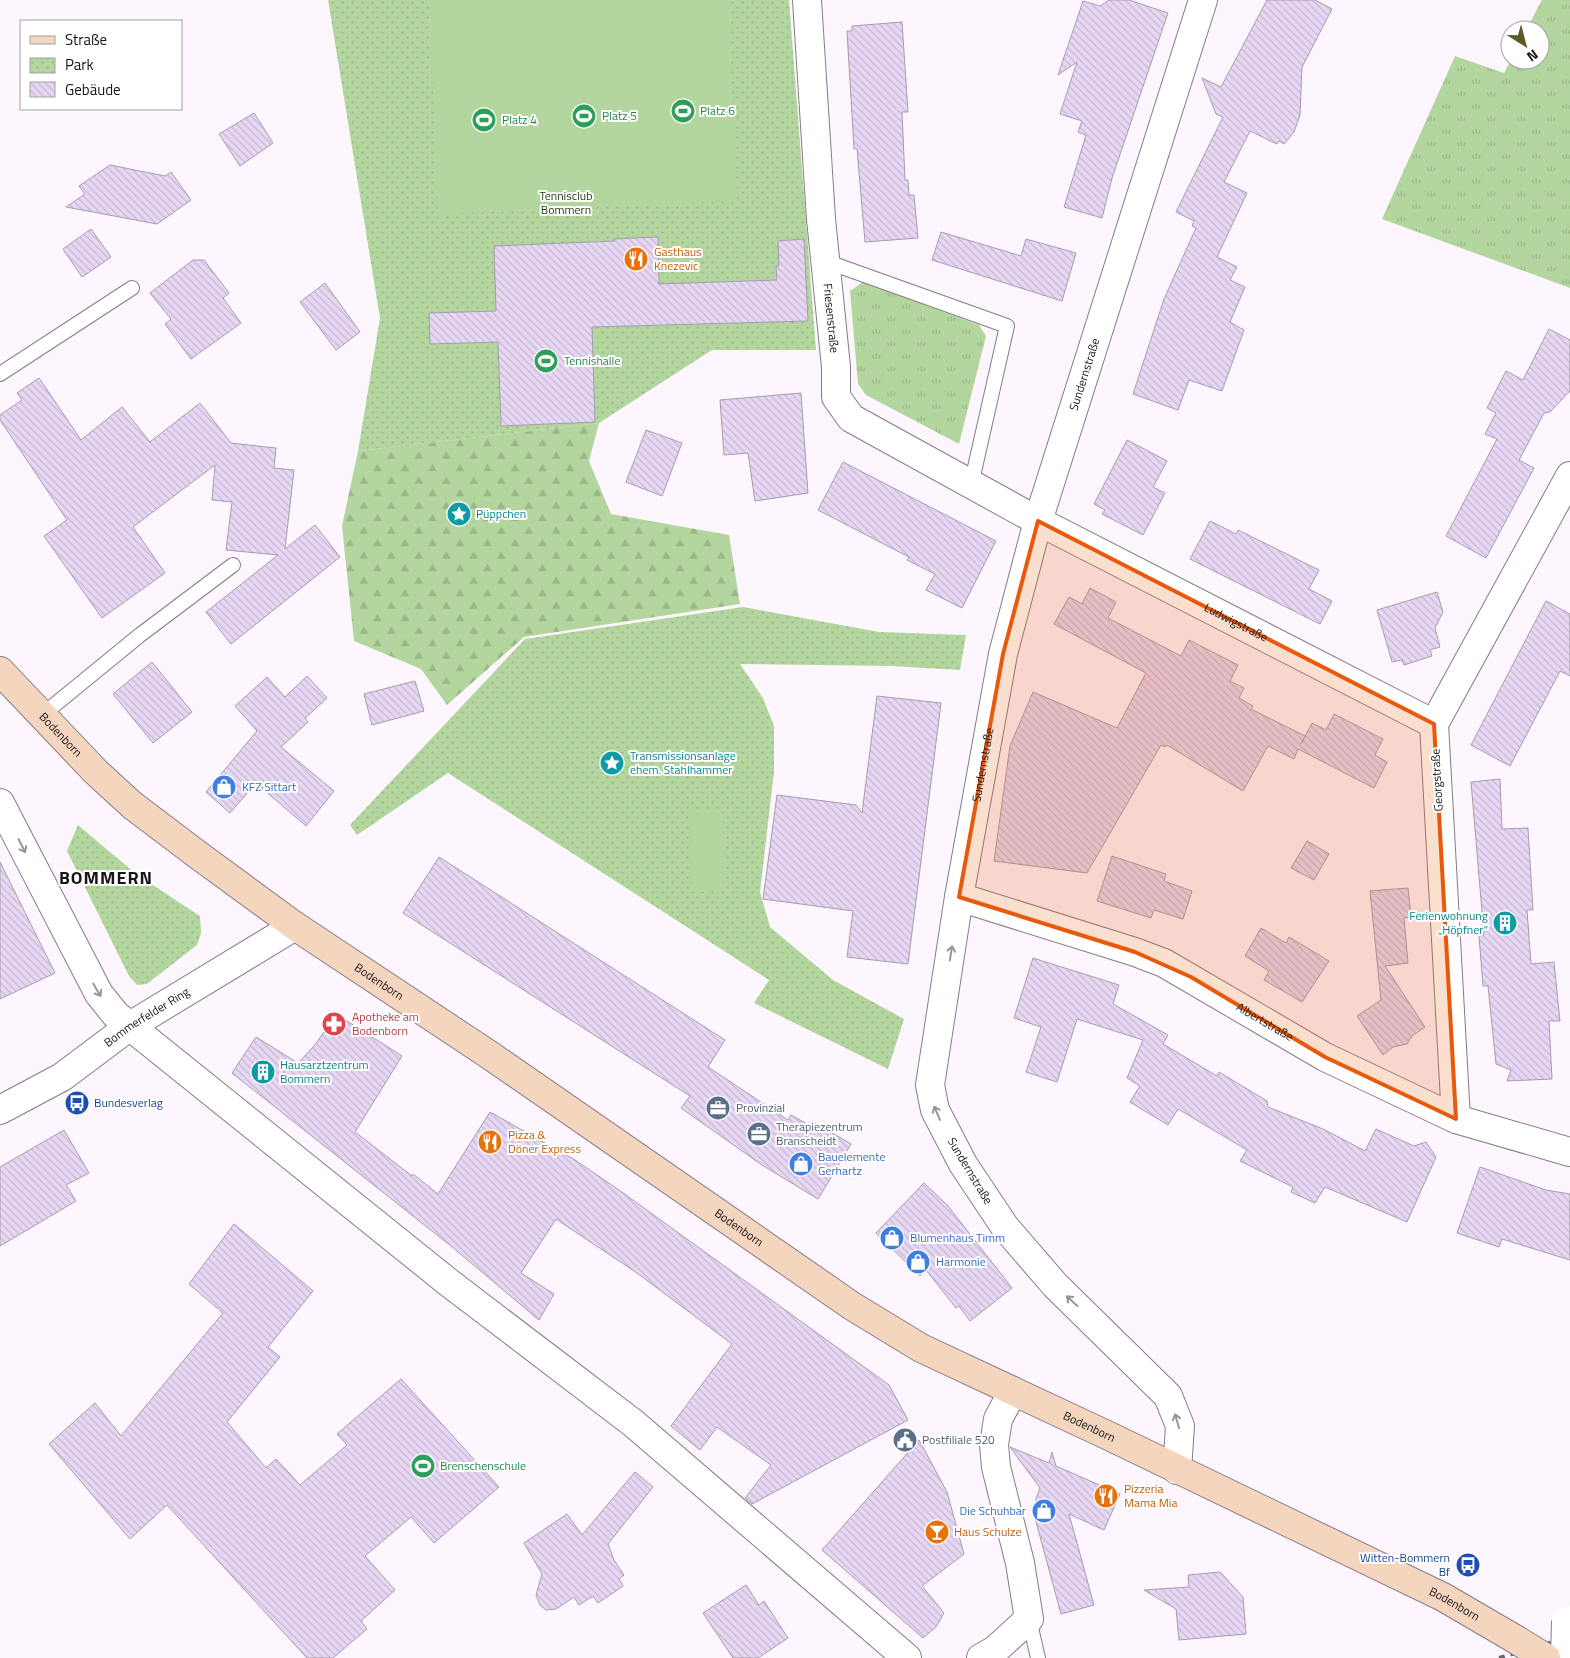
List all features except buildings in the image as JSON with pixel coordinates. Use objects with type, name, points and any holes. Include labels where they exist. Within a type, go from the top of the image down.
[{"type":"main road","name":"Bodenborn","points":[[2,680],[132,805],[295,926],[520,1075],[852,1306],[921,1348],[1443,1597],[1546,1658]]},
{"type":"street","name":"Friesenstraße","points":[[808,0],[825,261],[836,367],[836,397],[851,418],[1038,521]]},
{"type":"street","name":"Sundernstraße","points":[[1177,1470],[1180,1426],[1168,1396],[1055,1286],[1005,1227],[963,1164],[935,1110],[930,1085],[932,1061],[959,897],[1003,654],[1038,521],[1203,0]]},
{"type":"street","points":[[1434,724],[1560,517],[1570,476]]},
{"type":"street","name":"Ludwigstraße","points":[[1038,521],[1434,724]]},
{"type":"street","name":"Georgstraße","points":[[1434,724],[1456,1119]]},
{"type":"street","points":[[0,803],[99,994],[116,1015],[448,1282],[633,1423],[907,1658]]},
{"type":"street","name":"Albertstraße","points":[[959,897],[1135,952],[1164,963],[1325,1057],[1456,1119],[1570,1152]]},
{"type":"street","name":"Bommerfelder Ring","points":[[0,1110],[62,1077],[130,1026],[295,926]]},
{"type":"street","points":[[982,1658],[995,1650],[1029,1619],[1020,1563],[996,1467],[994,1444],[998,1419],[1013,1391]]},
{"type":"street","points":[[1565,1658],[1568,1613]]},
{"type":"lane","points":[[825,261],[1006,326],[971,485]]},
{"type":"lane","points":[[0,374],[132,288]]},
{"type":"lane","points":[[41,716],[140,635],[233,565]]},
{"type":"lane","points":[[1029,1619],[1038,1658]]},
{"type":"highlighted area","points":[[1038,521],[1434,724],[1456,1119],[1325,1057],[1191,977],[1135,952],[959,897],[1003,654]]},
{"type":"green space","name":"Tennisclub Bommern","points":[[328,0],[789,0],[816,350],[712,350],[599,423],[358,451],[380,318]]},
{"type":"green space","points":[[429,0],[728,0],[737,201],[438,214]]},
{"type":"green space","points":[[1542,0],[1570,0],[1570,288],[1382,219],[1455,56],[1504,73],[1506,70],[1550,70],[1550,20],[1531,20]]},
{"type":"green space","points":[[863,282],[979,325],[986,336],[959,444],[866,395],[858,384],[850,291]]},
{"type":"green space","points":[[599,423],[589,461],[611,514],[729,535],[740,604],[524,637],[447,705],[421,669],[354,641],[342,526],[358,451]]},
{"type":"green space","points":[[743,607],[879,632],[966,635],[960,670],[892,666],[740,664],[763,698],[774,726],[774,771],[760,892],[770,927],[833,980],[904,1019],[888,1069],[754,1003],[769,980],[448,773],[357,835],[350,825],[525,639]]},
{"type":"green space","points":[[722,809],[727,890],[692,892],[688,811]]},
{"type":"green space","points":[[78,825],[136,874],[200,916],[201,933],[197,945],[147,984],[137,985],[129,976],[67,851]]},
{"type":"railway","points":[[1499,1658],[1570,1637]]},
{"type":"place","name":"Platz 6","points":[[683,111]]},
{"type":"place","name":"Platz 5","points":[[584,116]]},
{"type":"place","name":"Platz 4","points":[[484,120]]},
{"type":"place","name":"Gasthaus Knezevic","points":[[636,259]]},
{"type":"place","name":"Tennishalle","points":[[546,361]]},
{"type":"place","name":"Püppchen","points":[[459,514]]},
{"type":"place","name":"Transmissionsanlage ehem. Stahlhammer","points":[[612,763]]},
{"type":"place","name":"KFZ Sittart","points":[[224,787]]},
{"type":"place","name":"Ferienwohnung „Höpfner“","points":[[1505,923]]},
{"type":"place","name":"Apotheke am Bodenborn","points":[[334,1024]]},
{"type":"place","name":"Hausarztzentrum Bommern","points":[[263,1072]]},
{"type":"place","name":"Bundesverlag","points":[[77,1103]]},
{"type":"place","name":"Provinzial","points":[[718,1108]]},
{"type":"place","name":"Therapiezentrum Branscheidt","points":[[759,1134]]},
{"type":"place","name":"Pizza & Döner Express","points":[[490,1142]]},
{"type":"place","name":"Bauelemente Gerhartz","points":[[801,1164]]},
{"type":"place","name":"Blumenhaus Timm","points":[[892,1238]]},
{"type":"place","name":"Harmonie","points":[[918,1262]]},
{"type":"place","name":"Postfiliale 520","points":[[905,1440]]},
{"type":"place","name":"Brenschenschule","points":[[423,1466]]},
{"type":"place","name":"Pizzeria Mama Mia","points":[[1106,1496]]},
{"type":"place","name":"Die Schuhbar","points":[[1044,1511]]},
{"type":"place","name":"Haus Schulze","points":[[937,1532]]},
{"type":"place","name":"Witten-Bommern Bf","points":[[1468,1565]]},
{"type":"district","name":"BOMMERN","points":[[106,878]]}]
